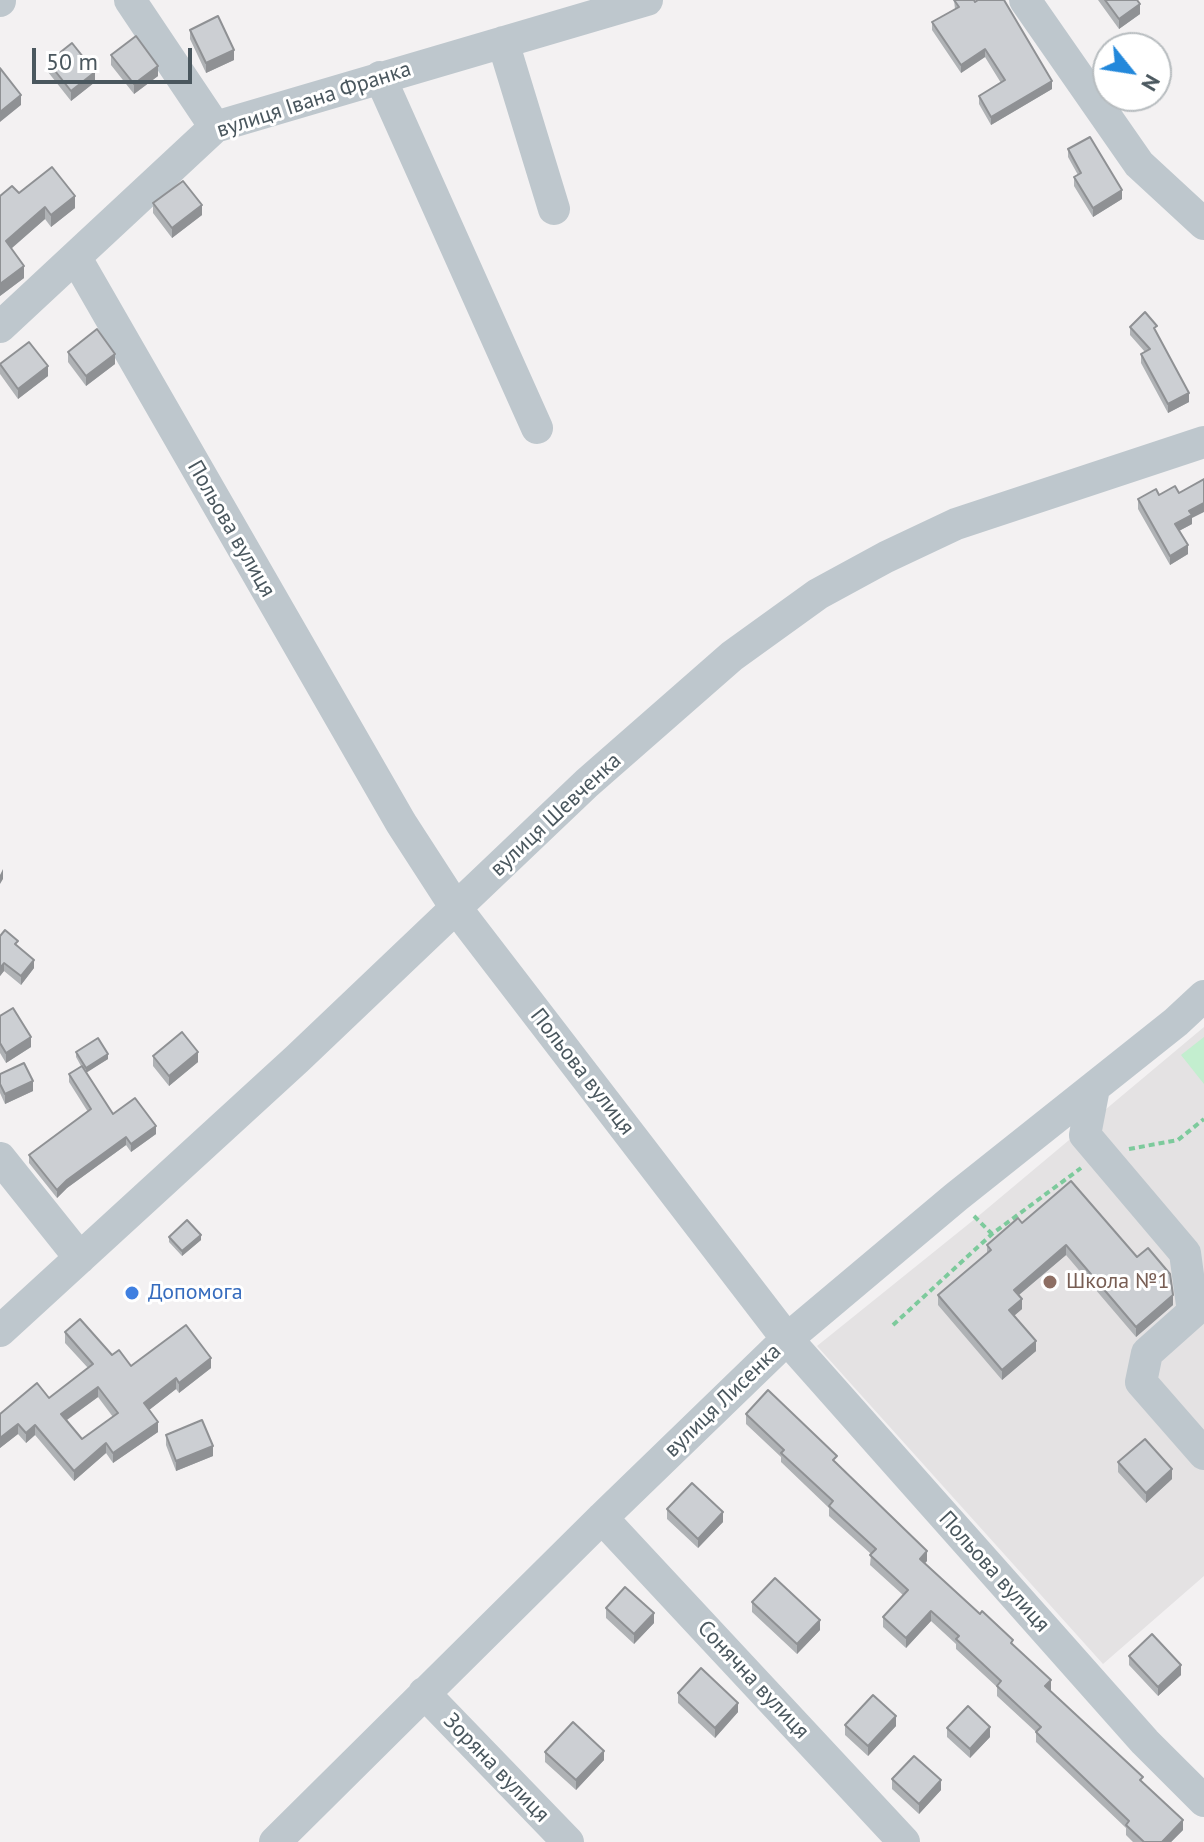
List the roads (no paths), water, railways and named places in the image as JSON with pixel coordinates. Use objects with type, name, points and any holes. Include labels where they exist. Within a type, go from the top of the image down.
[{"type":"street","points":[[130,0],[215,127]]},
{"type":"street","name":"вулиця Івана Франка","points":[[0,327],[215,127],[646,0]]},
{"type":"street","points":[[1025,0],[1139,164],[1204,224]]},
{"type":"street","points":[[503,42],[554,209]]},
{"type":"street","points":[[380,77],[537,428]]},
{"type":"street","name":"Польова вулиця","points":[[76,258],[401,823],[456,908],[787,1339],[1145,1742],[1204,1801]]},
{"type":"street","name":"вулиця Шевченка","points":[[0,1331],[587,783],[732,656],[818,594],[956,524],[1204,442]]},
{"type":"street","name":"вулиця Лисенка","points":[[275,1842],[787,1339],[1204,996]]},
{"type":"street","points":[[1094,1088],[1085,1135],[1185,1253],[1193,1312],[1147,1353],[1141,1382],[1204,1454]]},
{"type":"street","points":[[1,1160],[80,1258]]},
{"type":"street","name":"Сонячна вулиця","points":[[602,1518],[904,1842]]},
{"type":"street","name":"Зоряна вулиця","points":[[424,1693],[568,1842]]},
{"type":"place","name":"Школа №1","points":[[1050,1282]]},
{"type":"place","name":"Допомога","points":[[132,1293]]}]
